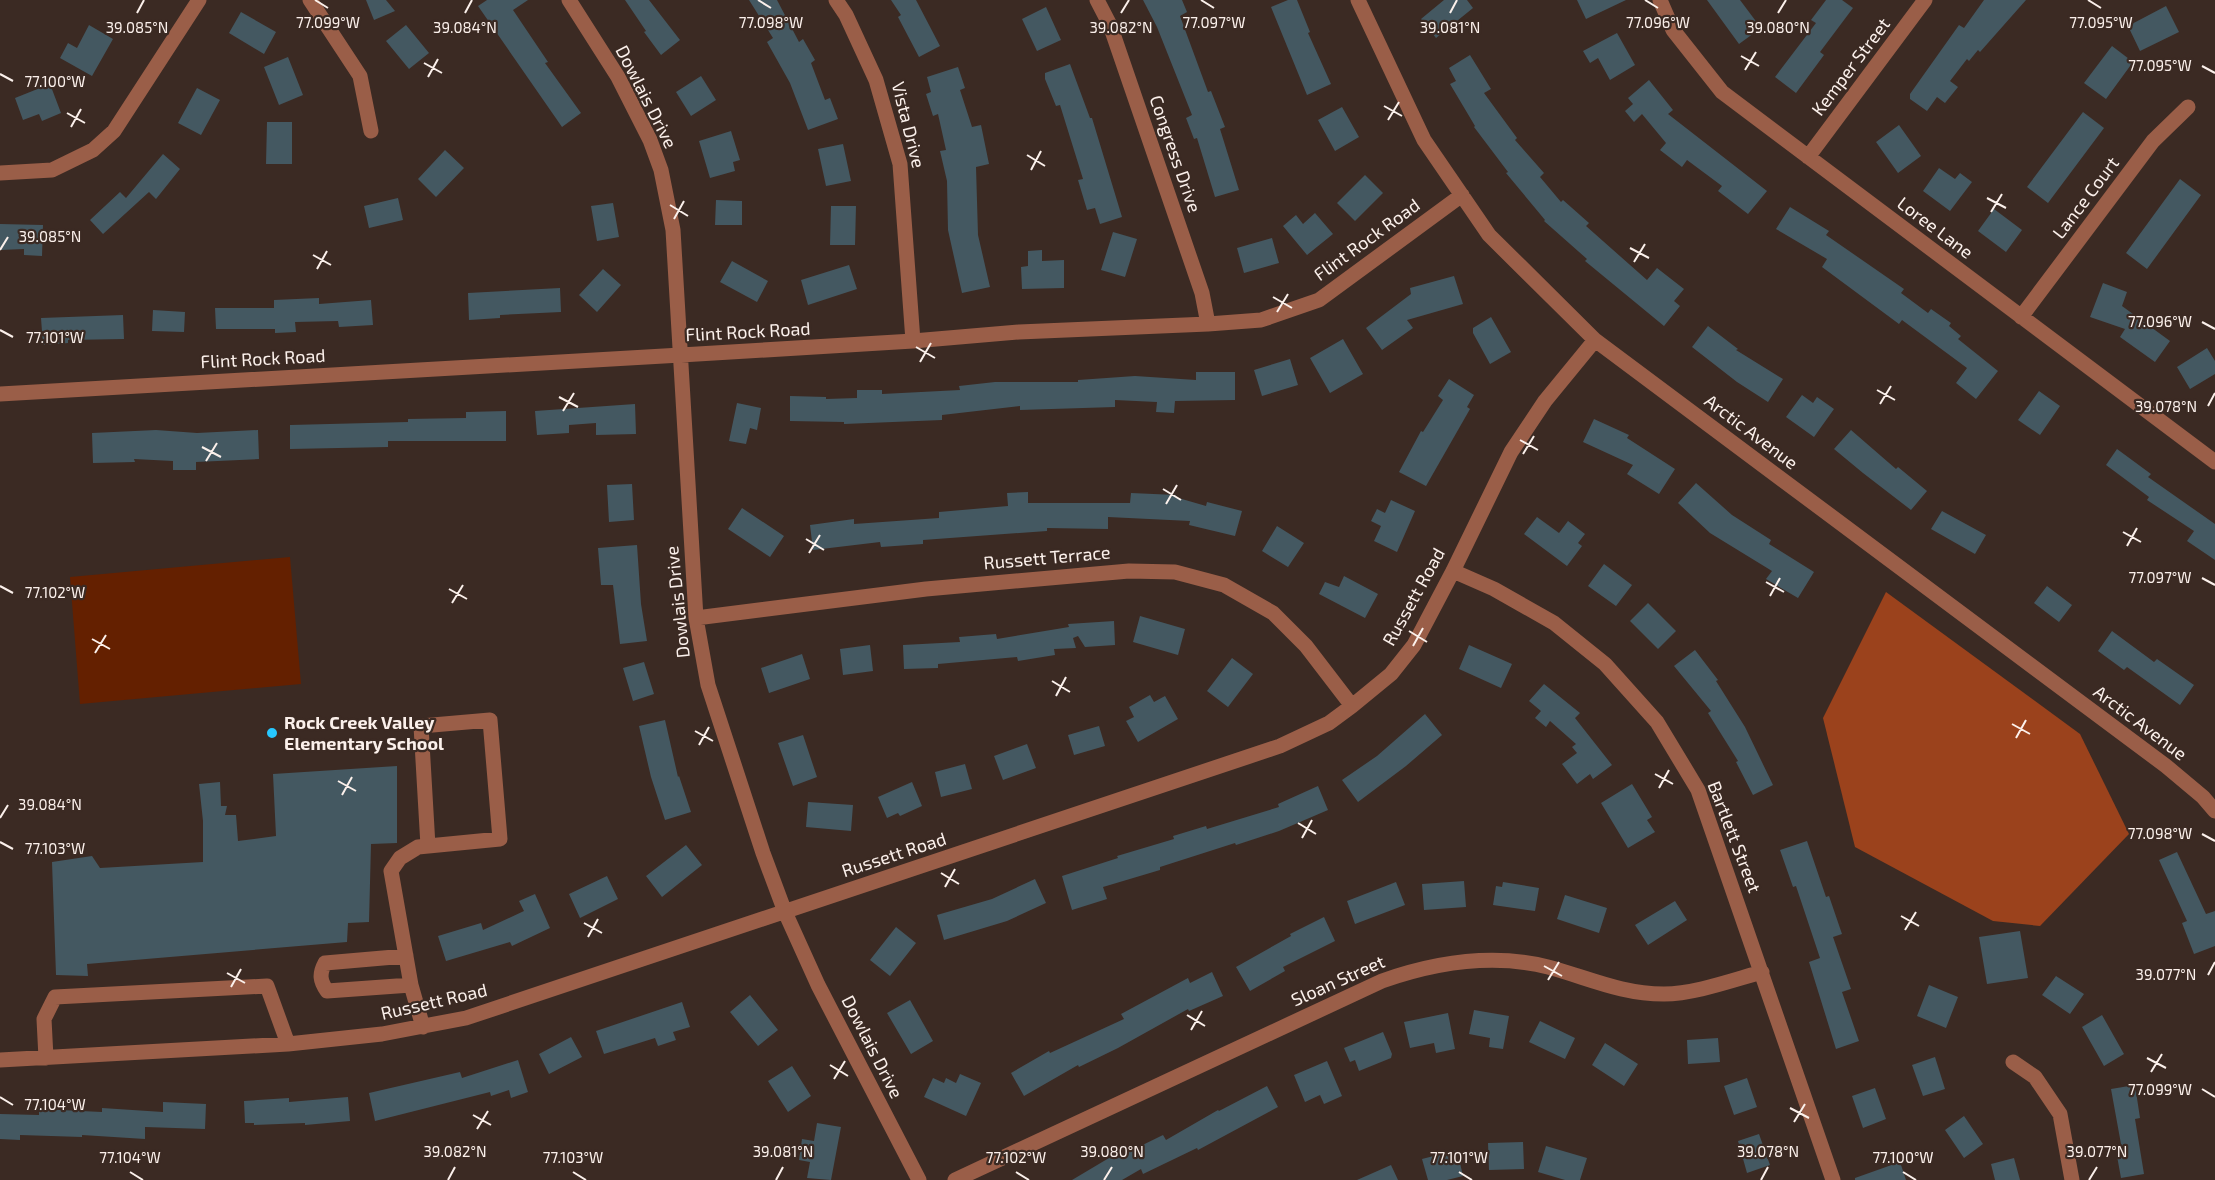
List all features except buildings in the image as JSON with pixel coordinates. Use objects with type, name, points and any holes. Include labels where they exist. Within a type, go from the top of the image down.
[{"type":"street","points":[[0,173],[52,170],[93,150],[114,131],[199,0]]},
{"type":"street","points":[[310,0],[360,76],[371,131]]},
{"type":"street","name":"Dowlais Drive","points":[[569,0],[618,77],[650,140],[661,170],[673,230],[696,618],[708,685],[763,853],[786,912],[818,985],[919,1180]]},
{"type":"street","name":"Vista Drive","points":[[836,0],[846,15],[876,80],[900,164],[913,341]]},
{"type":"street","name":"Congress Drive","points":[[1097,0],[1110,25],[1203,293],[1208,324]]},
{"type":"street","name":"Arctic Avenue","points":[[1358,0],[1424,140],[1489,234],[1595,340],[2166,766],[2203,797],[2215,811]]},
{"type":"street","name":"Loree Lane","points":[[1660,0],[1673,30],[1722,92],[2215,462]]},
{"type":"street","name":"Kemper Street","points":[[1808,157],[1925,0]]},
{"type":"street","name":"Lance Court","points":[[2021,317],[2153,141],[2188,107]]},
{"type":"street","name":"Flint Rock Road","points":[[0,394],[913,341],[1019,332],[1261,320],[1319,300],[1462,195]]},
{"type":"street","name":"Russett Road","points":[[0,1060],[288,1044],[382,1034],[466,1018],[1280,746],[1329,723],[1391,674],[1413,645],[1453,571],[1510,452],[1545,401],[1595,340]]},
{"type":"street","name":"Russett Terrace","points":[[696,618],[926,588],[1129,571],[1175,572],[1224,585],[1273,613],[1306,646],[1352,706]]},
{"type":"street","name":"Bartlett Street","points":[[1453,571],[1494,589],[1554,623],[1605,664],[1656,722],[1698,790],[1833,1180]]},
{"type":"street","points":[[423,1027],[411,985],[392,871],[400,858],[418,847],[500,839],[490,720],[421,726],[428,846]]},
{"type":"street","points":[[406,956],[325,963],[320,972],[321,983],[327,991],[411,985]]},
{"type":"street","name":"Sloan Street","points":[[955,1180],[1382,981],[1418,968],[1461,960],[1517,961],[1548,967],[1617,989],[1666,994],[1713,986],[1762,972]]},
{"type":"street","points":[[341,962],[344,990]]},
{"type":"street","points":[[46,1058],[44,1019],[56,997],[267,986],[288,1044]]},
{"type":"street","points":[[2013,1062],[2035,1077],[2060,1114],[2072,1180]]},
{"type":"shaded area","points":[[290,557],[301,684],[80,704],[70,577]]},
{"type":"shaded area","points":[[1886,592],[2080,734],[2129,834],[2040,926],[1993,921],[1855,847],[1823,718]]},
{"type":"place","name":"Rock Creek Valley Elementary School","points":[[272,733]]}]
